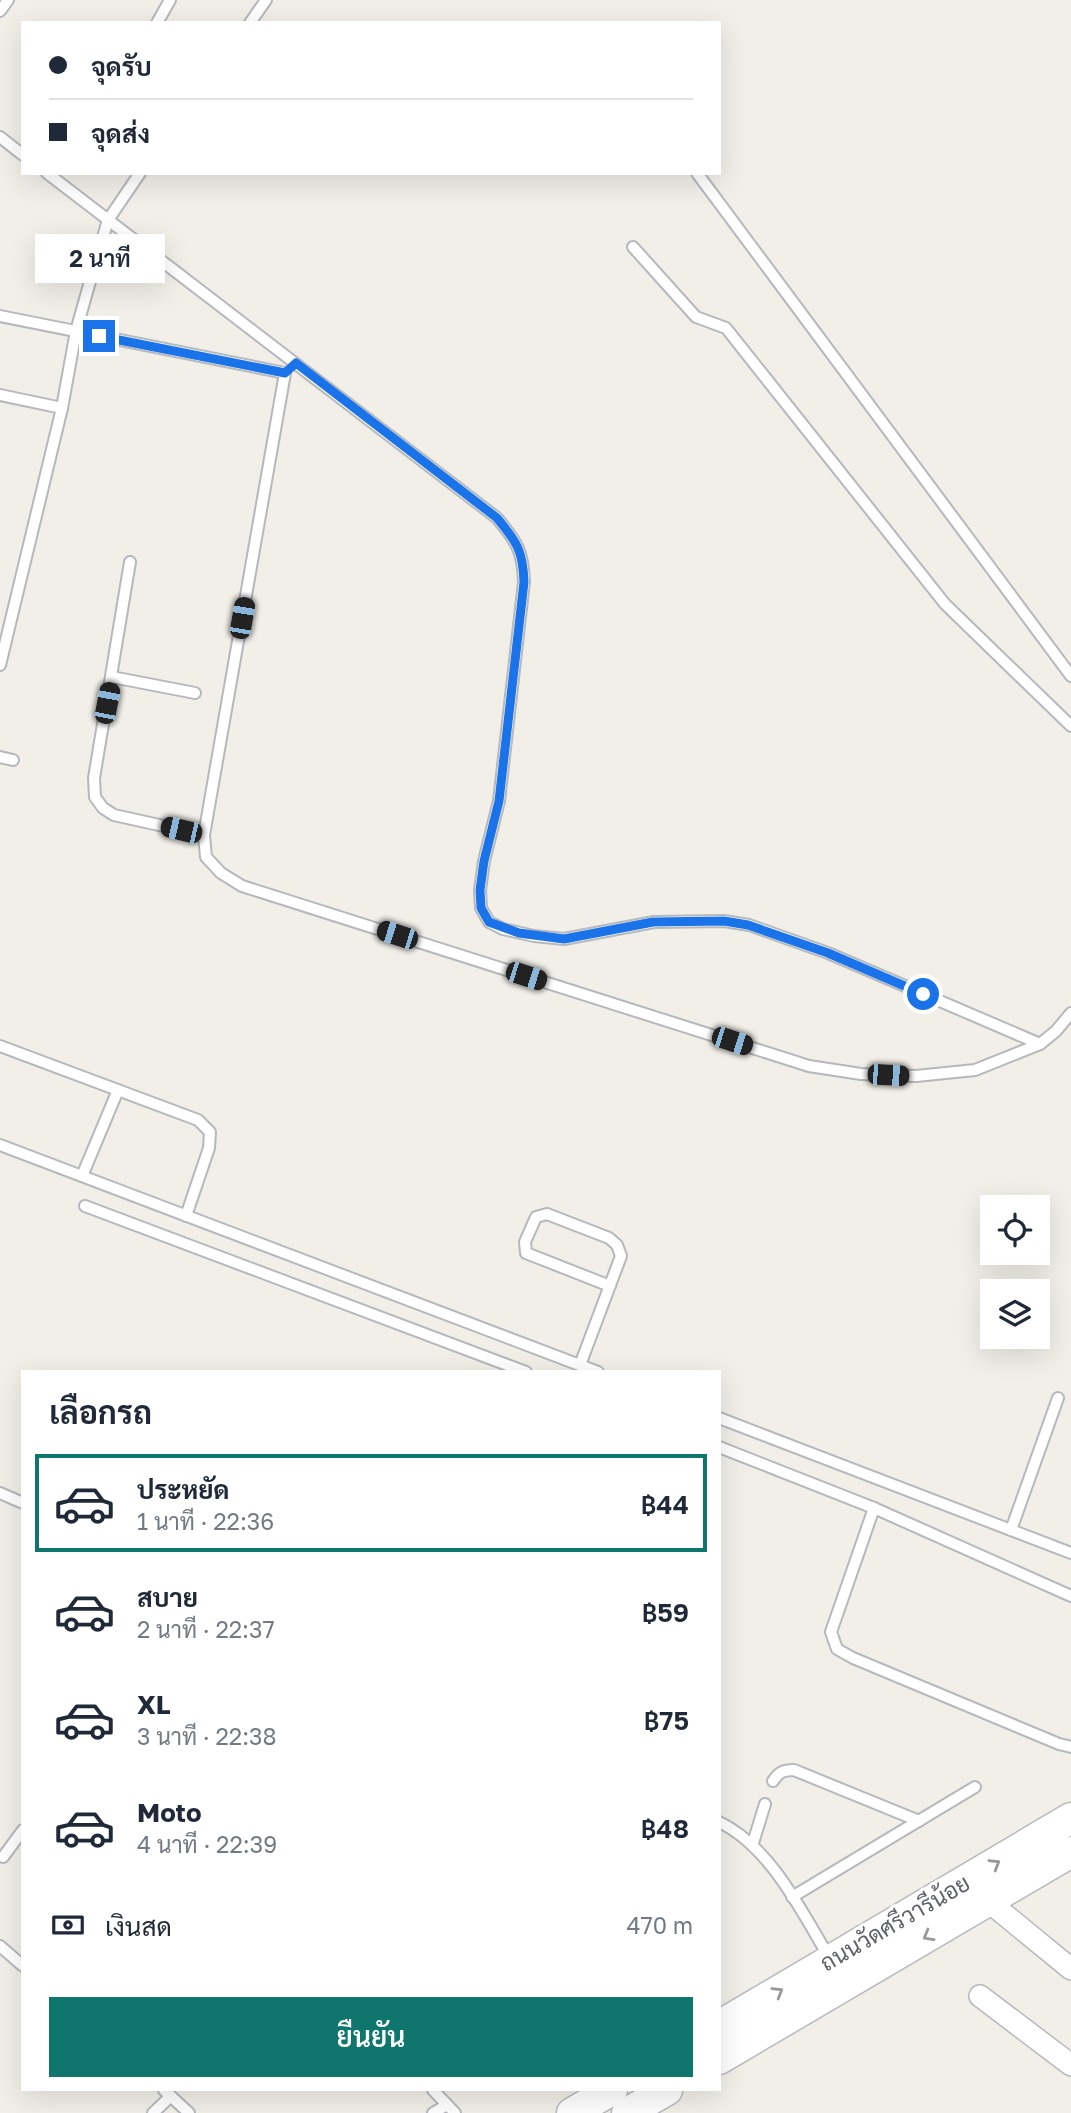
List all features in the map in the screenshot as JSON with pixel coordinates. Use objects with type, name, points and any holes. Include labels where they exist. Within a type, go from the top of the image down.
[{"type":"main road","name":"ถนนวัดศรีวารีน้อย","points":[[721,2025],[1071,1818]]},
{"type":"main road","name":"ถนนวัดศรีวารีน้อย","points":[[721,2058],[1071,1853]]},
{"type":"main road","points":[[572,2113],[610,2091]]},
{"type":"main road","points":[[627,2113],[665,2091]]},
{"type":"street","points":[[988,1901],[1071,1969]]},
{"type":"street","points":[[980,1996],[1071,2065]]},
{"type":"lane","points":[[0,11],[8,0]]},
{"type":"lane","points":[[158,21],[170,0]]},
{"type":"lane","points":[[251,21],[266,0]]},
{"type":"lane","points":[[0,137],[21,153]]},
{"type":"lane","points":[[50,175],[497,518],[514,538],[523,559],[524,582],[505,759],[480,890],[481,908],[489,922],[524,934],[564,939],[653,922],[724,921],[748,925],[828,953],[1040,1044]]},
{"type":"lane","points":[[0,665],[62,408],[76,331],[108,220],[139,175]]},
{"type":"lane","points":[[698,175],[1071,676]]},
{"type":"lane","points":[[633,247],[696,317],[726,328],[945,604],[1071,726]]},
{"type":"lane","points":[[0,316],[285,373]]},
{"type":"lane","points":[[296,363],[285,373],[204,835],[206,857],[221,873],[242,886],[809,1066],[861,1073],[916,1076],[975,1070],[1040,1044],[1056,1031],[1071,1013]]},
{"type":"lane","points":[[0,395],[62,408]]},
{"type":"lane","points":[[130,562],[112,677],[96,756],[95,797],[103,808],[114,815],[204,835]]},
{"type":"lane","points":[[112,677],[195,693]]},
{"type":"lane","points":[[0,757],[13,760]]},
{"type":"lane","points":[[0,1046],[198,1119],[210,1132],[209,1148],[186,1216]]},
{"type":"lane","points":[[82,1176],[117,1090]]},
{"type":"lane","points":[[0,1145],[592,1370]]},
{"type":"lane","points":[[86,1206],[521,1370]]},
{"type":"lane","points":[[580,1365],[610,1286],[621,1256],[617,1245],[609,1238],[547,1214],[536,1217],[524,1242],[526,1253],[610,1286]]},
{"type":"lane","points":[[1011,1530],[1058,1398]]},
{"type":"lane","points":[[721,1419],[1071,1553]]},
{"type":"lane","points":[[721,1448],[874,1508],[1071,1596]]},
{"type":"lane","points":[[0,1493],[21,1502]]},
{"type":"lane","points":[[874,1508],[831,1632],[837,1649],[904,1680],[1059,1744],[1071,1746]]},
{"type":"lane","points":[[773,1781],[784,1770],[794,1770],[919,1821]]},
{"type":"lane","points":[[792,1897],[975,1787]]},
{"type":"lane","points":[[753,1843],[765,1804]]},
{"type":"lane","points":[[721,1823],[753,1843],[792,1897],[831,1960]]},
{"type":"lane","points":[[3,1857],[21,1833]]},
{"type":"lane","points":[[0,1945],[21,1963]]},
{"type":"lane","points":[[434,2091],[451,2109]]},
{"type":"lane","points":[[153,2113],[168,2093],[189,2113]]},
{"type":"lane","points":[[433,2113],[451,2109]]},
{"type":"route","points":[[99,336],[285,373],[296,363],[497,518],[514,538],[523,559],[524,582],[499,801],[484,861],[480,890],[481,908],[489,922],[519,933],[564,939],[653,922],[724,921],[748,925],[828,953],[923,994]]}]
